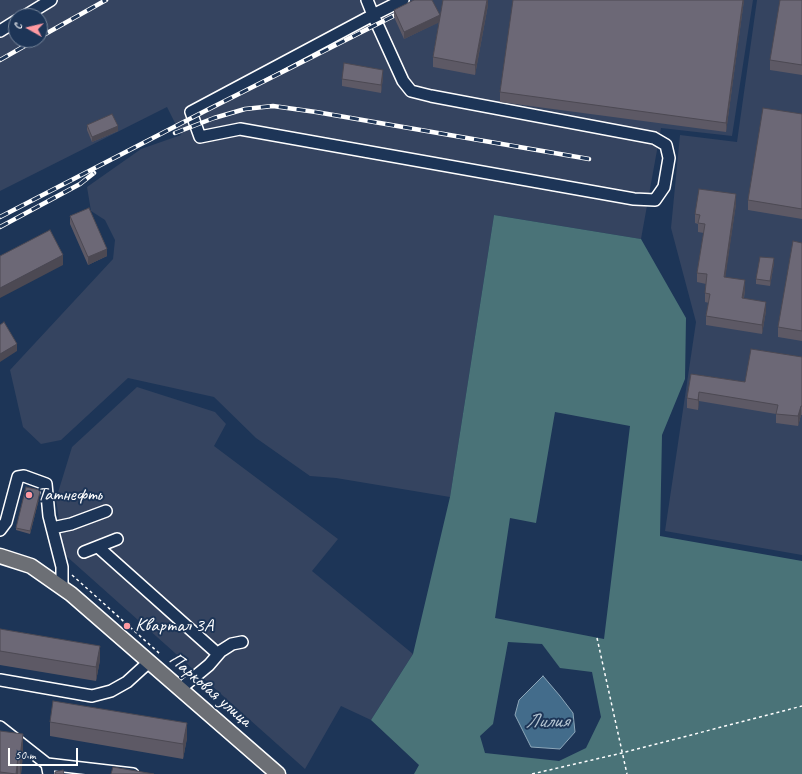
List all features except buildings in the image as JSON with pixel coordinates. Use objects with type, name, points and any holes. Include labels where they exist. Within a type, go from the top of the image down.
[{"type":"main road","name":"Парковая улица","points":[[0,556],[31,566],[62,587],[278,774]]},
{"type":"street","points":[[38,8],[51,0]]},
{"type":"street","points":[[367,0],[373,15],[403,81],[411,91],[439,98],[654,138],[666,145],[669,158],[664,187],[655,200],[634,199],[240,129],[200,137],[190,112],[373,15],[403,0]]},
{"type":"street","points":[[0,530],[6,522],[18,477],[24,476],[46,484],[49,516],[62,567],[62,587]]},
{"type":"street","points":[[52,528],[71,524],[106,511]]},
{"type":"street","points":[[84,552],[117,539]]},
{"type":"street","points":[[98,546],[218,654]]},
{"type":"street","points":[[180,689],[209,666],[218,654],[232,644],[242,642]]},
{"type":"street","points":[[0,680],[92,696],[111,691],[127,682],[148,662]]},
{"type":"street","points":[[0,727],[48,769],[133,774]]},
{"type":"path","points":[[596,638],[627,774]]},
{"type":"path","points":[[532,774],[622,753],[802,706]]},
{"type":"shaded area","points":[[0,0],[753,0],[732,136],[661,128],[641,239],[494,215],[450,497],[336,478],[310,476],[256,438],[214,397],[128,378],[61,440],[41,444],[23,427],[10,370],[113,259],[115,240],[105,220],[91,211],[87,187],[141,149],[181,135],[167,107],[0,191]]},
{"type":"shaded area","points":[[757,0],[802,0],[802,555],[665,531],[696,322],[671,228],[680,135],[737,142]]},
{"type":"shaded area","points":[[137,387],[215,412],[226,424],[214,446],[338,539],[312,571],[413,654],[371,720],[341,706],[305,769],[64,554],[56,499],[72,447]]},
{"type":"green space","points":[[494,215],[641,239],[686,318],[685,379],[662,435],[660,536],[802,561],[802,774],[414,774],[419,765],[371,720],[413,654],[450,497]],"holes":[[[555,412],[630,426],[604,639],[495,618],[510,518],[536,523]],[[508,642],[542,644],[560,668],[592,672],[601,717],[586,748],[559,761],[485,753],[480,736],[493,724]]]},
{"type":"water","name":"Лилия","points":[[543,676],[573,713],[575,732],[560,749],[531,747],[515,715],[519,700]]},
{"type":"railway","points":[[48,33],[106,0]]},
{"type":"railway","points":[[0,217],[425,0]]},
{"type":"railway","points":[[0,60],[21,48]]},
{"type":"railway","points":[[175,133],[214,118],[245,109],[273,106],[589,159]]},
{"type":"railway","points":[[0,227],[80,184],[94,173]]},
{"type":"place","name":"Татнефть","points":[[29,495]]},
{"type":"place","name":"Квартал 3А","points":[[127,626]]}]
